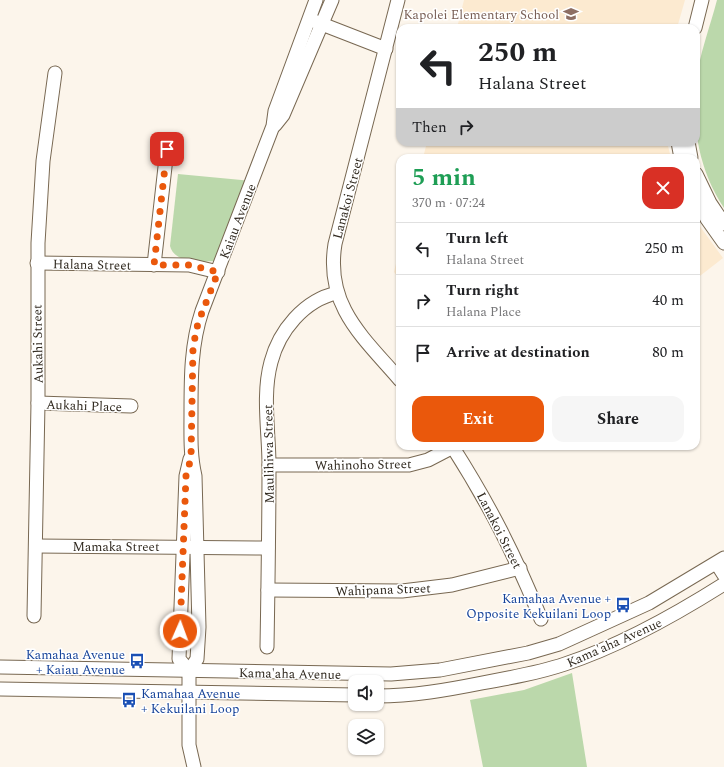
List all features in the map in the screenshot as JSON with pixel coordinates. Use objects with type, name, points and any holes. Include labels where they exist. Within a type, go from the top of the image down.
[{"type":"street","name":"Kaiau Avenue","points":[[191,458],[186,476],[179,659],[189,671],[197,659],[199,627],[195,476],[191,458],[193,347],[198,323],[274,126],[275,110],[316,0]]},
{"type":"street","name":"Kaiau Avenue","points":[[274,126],[283,115],[332,0]]},
{"type":"street","name":"Lanakoi Street","points":[[396,375],[354,326],[343,309],[337,293],[333,266],[335,244],[398,0]]},
{"type":"street","points":[[696,24],[702,0]]},
{"type":"street","points":[[309,18],[386,49]]},
{"type":"street","name":"Aukahi Street","points":[[34,616],[38,403],[37,263],[43,161],[55,73]]},
{"type":"street","points":[[154,265],[167,149]]},
{"type":"street","points":[[700,182],[710,203],[724,224]]},
{"type":"street","points":[[700,206],[707,219],[724,243]]},
{"type":"street","name":"Halana Street","points":[[37,263],[189,265],[218,272]]},
{"type":"street","name":"Maulihiwa Street","points":[[268,647],[268,380],[275,351],[283,335],[301,312],[318,300],[337,293]]},
{"type":"street","name":"Aukahi Place","points":[[38,403],[131,406]]},
{"type":"street","name":"Wahinoho Street","points":[[269,465],[409,465],[428,460],[446,450]]},
{"type":"street","name":"Lanakoi Street","points":[[454,450],[485,497],[520,568],[541,619]]},
{"type":"street","name":"Mamaka Street","points":[[36,546],[268,548]]},
{"type":"street","points":[[720,561],[724,575]]},
{"type":"street","name":"Kama'aha Avenue","points":[[0,667],[402,674],[440,670],[528,653],[559,644],[595,629],[649,603],[720,561]]},
{"type":"street","name":"Wahipana Street","points":[[268,590],[408,590],[452,585],[520,568]]},
{"type":"street","name":"Kama'aha Avenue","points":[[384,696],[443,691],[532,673],[566,664],[659,622],[724,584]]},
{"type":"street","points":[[189,671],[189,745],[194,767]]},
{"type":"street","name":"Kama'aha Avenue","points":[[0,689],[348,695]]},
{"type":"shaded area","name":"Kapolei Elementary School","points":[[464,0],[685,0],[678,24],[458,24]]},
{"type":"shaded area","points":[[426,146],[668,146],[670,154],[424,154]]},
{"type":"shaded area","points":[[700,226],[723,258],[700,276]]},
{"type":"shaded area","points":[[396,264],[396,275],[394,272]]},
{"type":"green space","points":[[717,0],[724,0],[724,208],[715,194],[703,164],[699,148],[700,60]]},
{"type":"green space","points":[[178,174],[252,181],[215,261],[188,260],[177,256],[172,252],[170,246]]},
{"type":"green space","points":[[572,673],[587,767],[483,767],[470,700],[524,690]]},
{"type":"place","name":"Kapolei Elementary School","points":[[571,14]]},
{"type":"place","name":"Kamahaa Avenue + Opposite Kekuilani Loop","points":[[623,605]]},
{"type":"place","name":"Kamahaa Avenue + Kaiau Avenue","points":[[137,661]]},
{"type":"place","name":"Kamahaa Avenue + Kekuilani Loop","points":[[129,700]]},
{"type":"route","points":[[167,149],[154,265],[189,265],[218,272],[198,323],[191,360],[191,458],[186,476],[180,631]]}]
